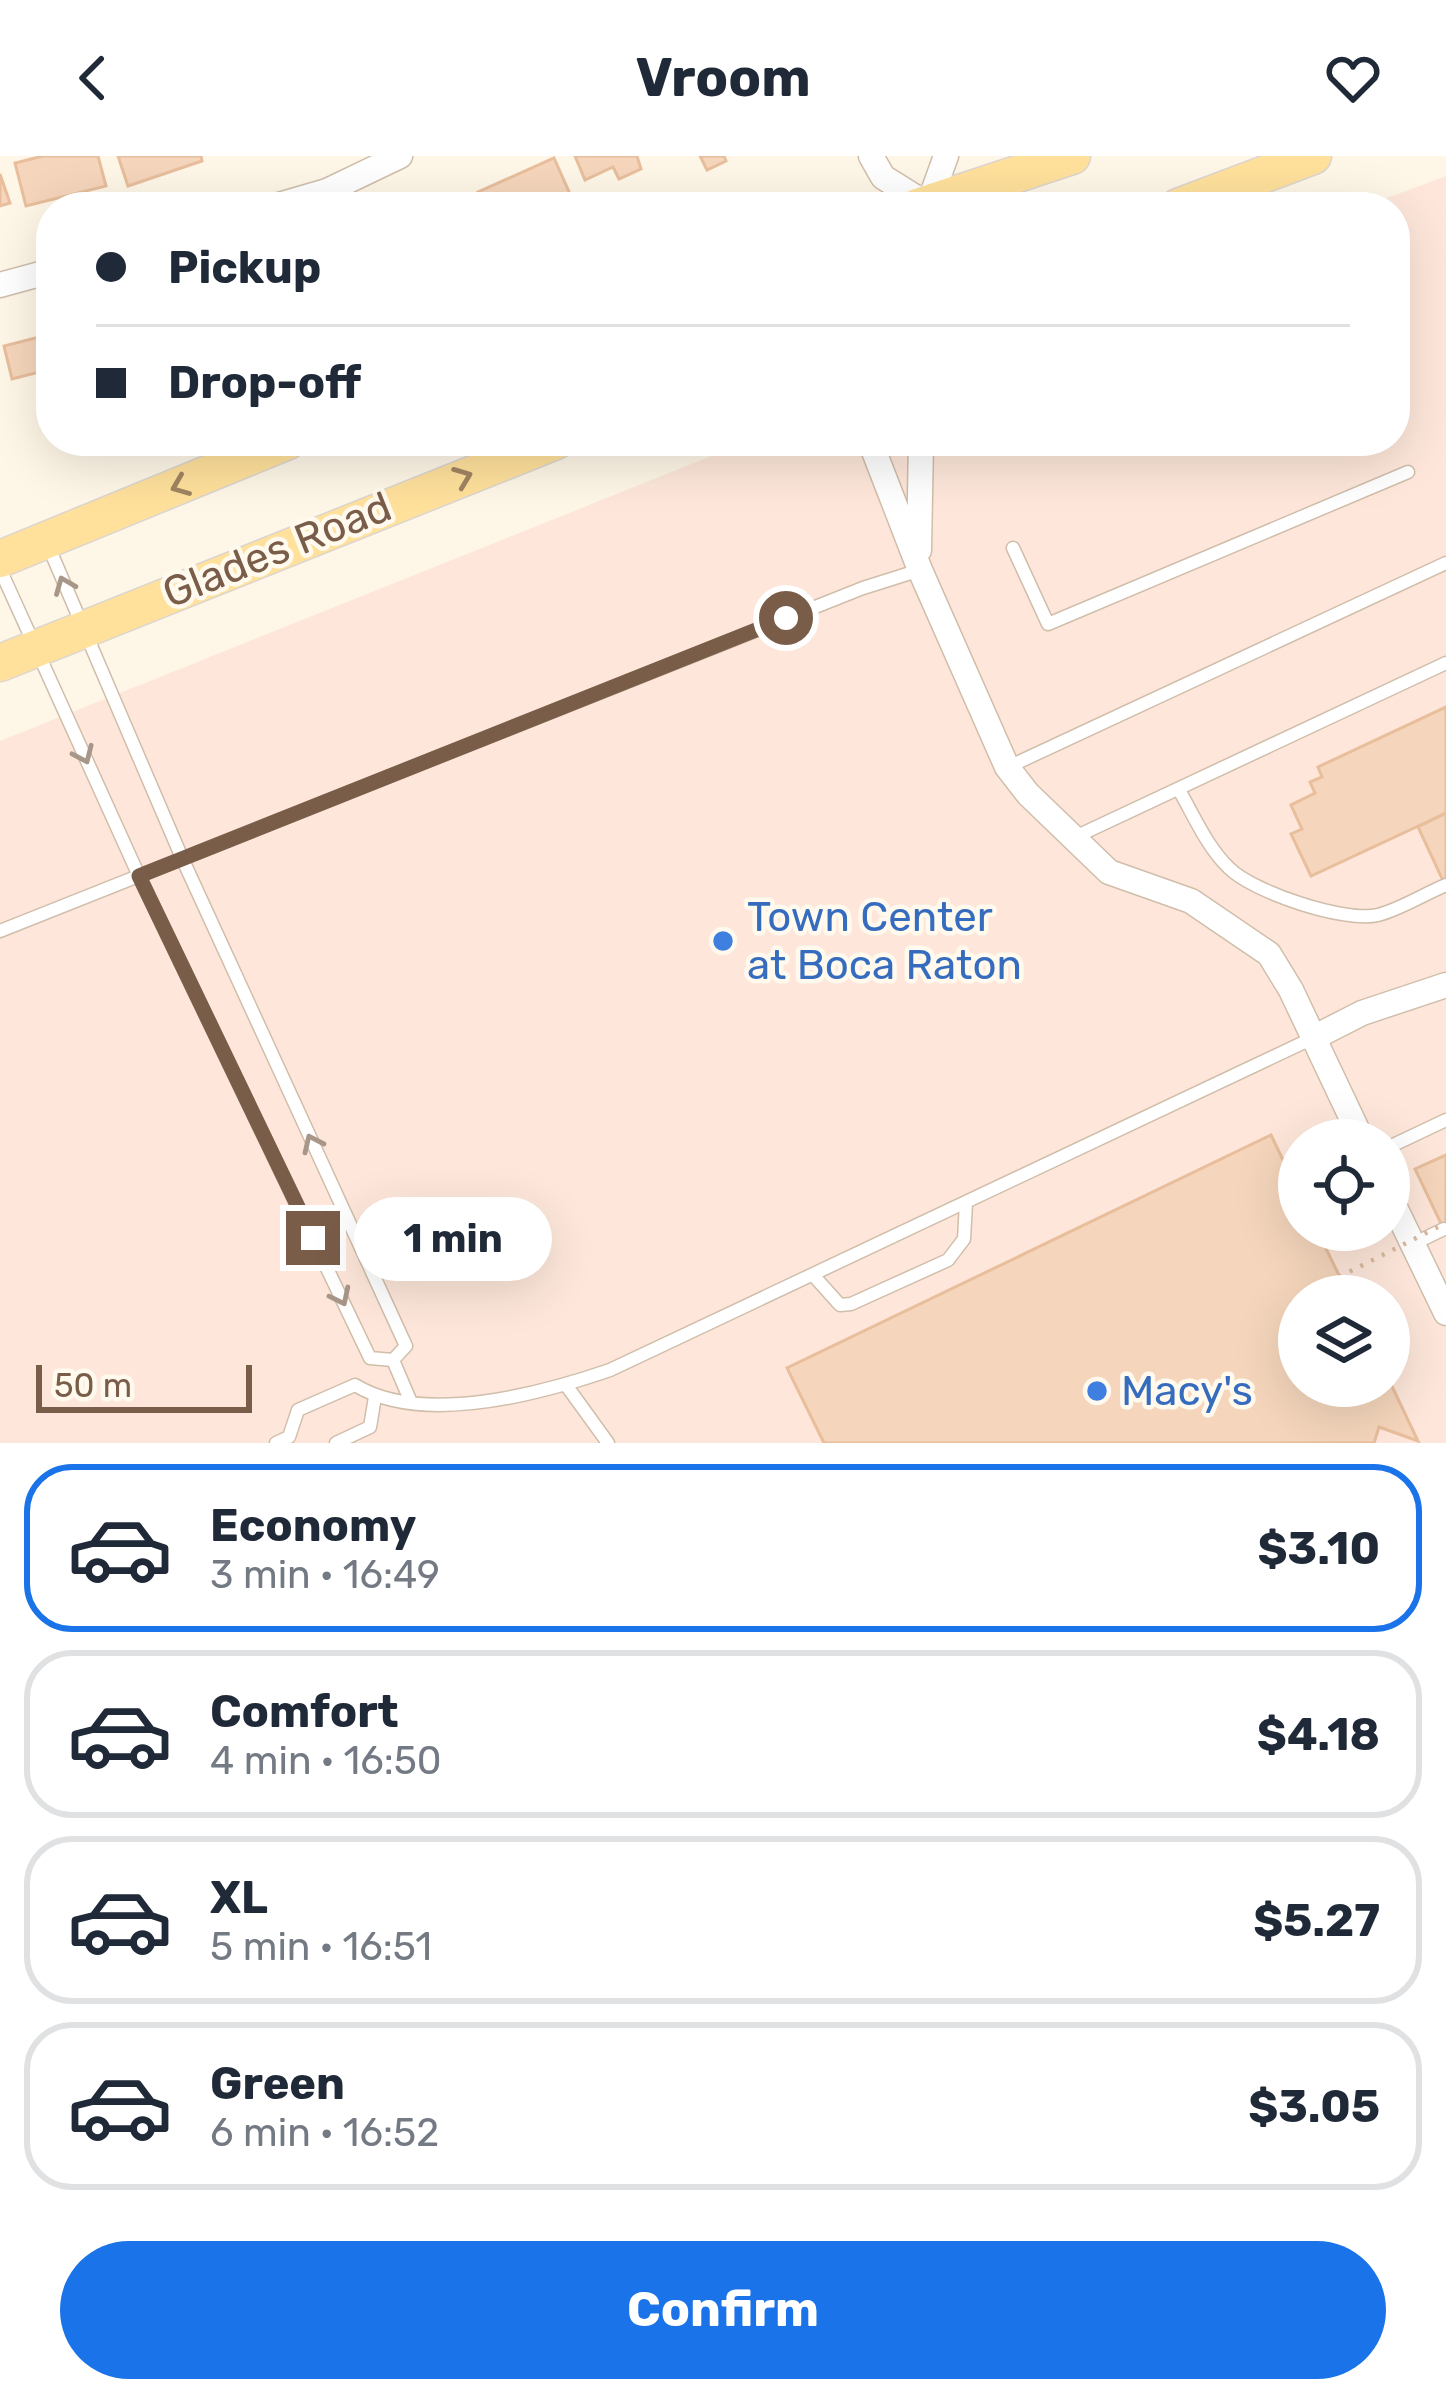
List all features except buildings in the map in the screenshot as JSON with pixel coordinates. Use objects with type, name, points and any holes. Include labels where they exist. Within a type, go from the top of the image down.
[{"type":"main road","points":[[967,192],[1072,156]]},
{"type":"main road","points":[[1217,192],[1312,156]]},
{"type":"main road","points":[[0,559],[252,456]]},
{"type":"main road","name":"Glades Road","points":[[0,663],[518,456]]},
{"type":"street","points":[[324,192],[400,156]]},
{"type":"street","points":[[871,156],[883,177],[905,192]]},
{"type":"street","points":[[932,192],[946,156]]},
{"type":"street","points":[[0,285],[36,275]]},
{"type":"street","points":[[876,456],[1007,767],[1109,872],[1192,902],[1269,954],[1353,1119]]},
{"type":"street","points":[[920,570],[921,456]]},
{"type":"street","points":[[1313,1039],[1362,1013],[1446,985]]},
{"type":"street","points":[[1410,1238],[1439,1280],[1446,1313]]},
{"type":"lane","points":[[1013,548],[1048,624],[1408,472]]},
{"type":"lane","points":[[46,541],[182,858],[406,1346],[393,1360]]},
{"type":"lane","points":[[1007,767],[1446,562]]},
{"type":"lane","points":[[0,569],[139,876],[370,1358],[393,1360]]},
{"type":"lane","points":[[0,931],[842,596],[920,570]]},
{"type":"lane","points":[[1072,838],[1446,663]]},
{"type":"lane","points":[[1179,790],[1212,848],[1230,870],[1257,887],[1314,907],[1375,916],[1446,885]]},
{"type":"lane","points":[[288,1441],[298,1411],[355,1384],[374,1397],[498,1401],[610,1370],[1313,1039]]},
{"type":"lane","points":[[1410,1137],[1446,1120]]},
{"type":"lane","points":[[813,1275],[840,1305],[851,1304],[948,1259],[964,1239],[966,1202]]},
{"type":"lane","points":[[1413,1244],[1443,1227]]},
{"type":"lane","points":[[393,1360],[410,1400]]},
{"type":"lane","points":[[566,1385],[608,1443]]},
{"type":"lane","points":[[336,1443],[370,1427],[374,1397]]},
{"type":"path","points":[[1341,1275],[1443,1227]]},
{"type":"shaded area","name":"Town Center at Boca Raton","points":[[1446,176],[1446,1443],[0,1443],[0,741],[712,456],[1410,456],[1410,192],[1403,192]]},
{"type":"place","name":"Town Center at Boca Raton","points":[[723,941]]},
{"type":"place","name":"Macy's","points":[[1097,1391]]},
{"type":"route","points":[[313,1238],[139,876],[786,618]]}]
